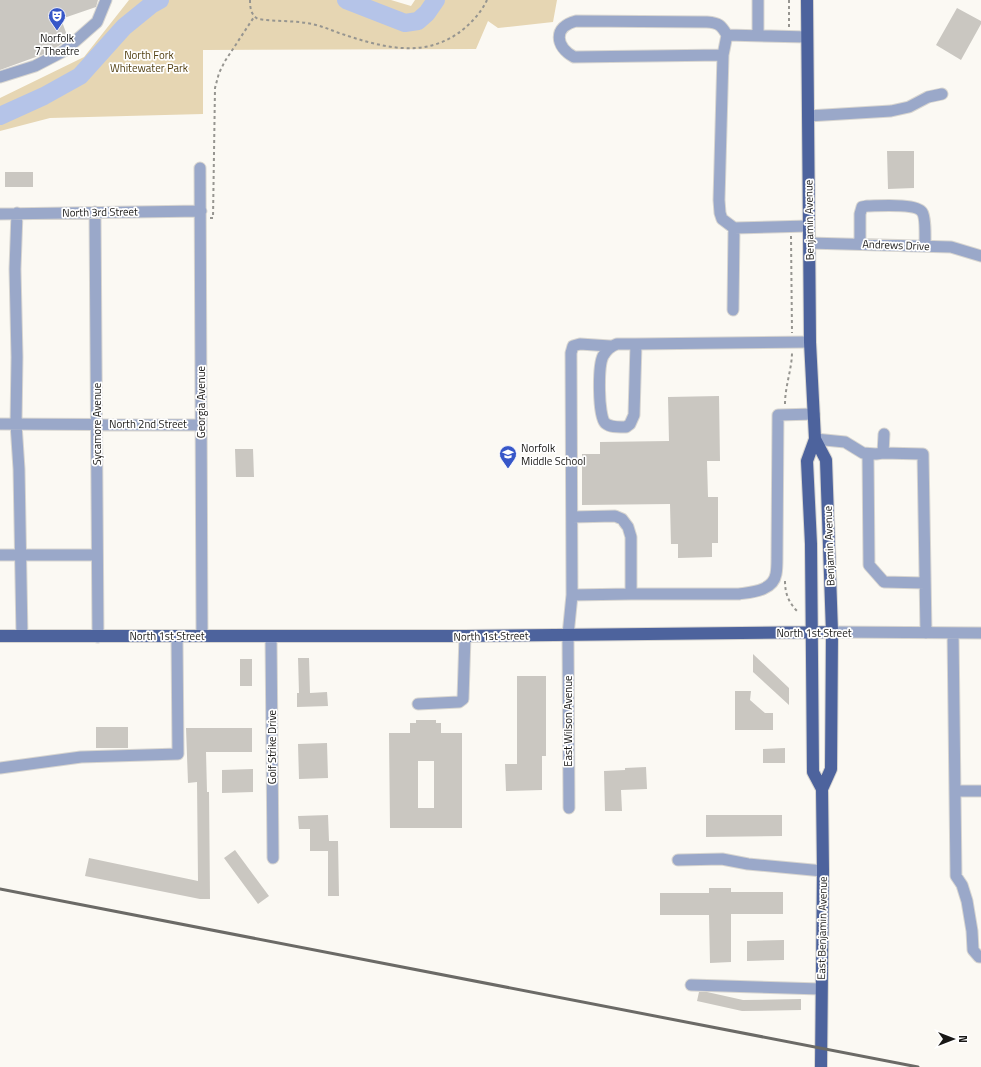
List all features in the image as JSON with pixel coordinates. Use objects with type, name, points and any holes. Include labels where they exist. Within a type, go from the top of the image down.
[{"type":"main road","name":"Benjamin Avenue","points":[[807,0],[810,342],[815,439],[807,461],[811,544],[812,633]]},
{"type":"main road","name":"Benjamin Avenue","points":[[815,439],[826,460],[832,632]]},
{"type":"main road","name":"North 1st Street","points":[[0,636],[466,636],[832,632]]},
{"type":"main road","name":"East Benjamin Avenue","points":[[821,1067],[823,871],[822,789],[831,769],[832,632]]},
{"type":"main road","name":"East Benjamin Avenue","points":[[812,633],[813,772],[822,789]]},
{"type":"street","points":[[0,77],[35,66],[64,51],[97,22],[106,0]]},
{"type":"street","points":[[758,0],[758,36]]},
{"type":"street","points":[[723,55],[574,57],[567,53],[560,45],[559,36],[563,28],[568,23],[576,21],[714,22],[721,25],[727,35],[723,55],[719,200],[722,220],[734,228],[809,226]]},
{"type":"street","points":[[727,35],[807,37]]},
{"type":"street","points":[[808,116],[892,111],[909,106],[928,97],[942,94]]},
{"type":"street","name":"Georgia Avenue","points":[[200,168],[202,636]]},
{"type":"street","points":[[860,244],[860,214],[862,207],[901,206],[917,208],[922,211],[924,216],[925,246]]},
{"type":"street","name":"North 3rd Street","points":[[0,214],[95,212],[201,215]]},
{"type":"street","name":"Sycamore Avenue","points":[[95,212],[98,637]]},
{"type":"street","points":[[17,213],[15,269],[17,357],[16,424],[19,469],[19,555],[22,636]]},
{"type":"street","points":[[733,310],[734,228]]},
{"type":"street","name":"Andrews Drive","points":[[809,243],[925,246],[951,248],[981,256]]},
{"type":"street","points":[[636,344],[634,415],[630,424],[626,427],[610,426],[604,422],[602,416],[599,373],[601,361],[610,346],[617,344],[661,342],[810,342]]},
{"type":"street","name":"East Wilson Avenue","points":[[569,808],[568,635],[572,595],[571,353],[573,346],[580,344],[610,346]]},
{"type":"street","points":[[572,595],[739,594],[755,592],[772,584],[776,575],[777,558],[778,415],[814,414]]},
{"type":"street","name":"North 2nd Street","points":[[0,424],[201,425]]},
{"type":"street","points":[[882,453],[884,434]]},
{"type":"street","points":[[815,439],[845,442],[857,450],[868,454],[923,454],[926,633]]},
{"type":"street","points":[[868,454],[868,565],[884,582],[925,583]]},
{"type":"street","points":[[572,517],[615,516],[622,519],[628,527],[631,537],[632,594]]},
{"type":"street","points":[[0,555],[97,555]]},
{"type":"street","name":"North 1st Street","points":[[832,632],[981,634]]},
{"type":"street","points":[[953,633],[956,876],[962,885],[967,901],[972,931],[973,950],[979,957],[981,957]]},
{"type":"street","points":[[0,768],[81,757],[178,754],[177,636]]},
{"type":"street","name":"Golf Strike Drive","points":[[271,636],[273,858]]},
{"type":"street","points":[[418,704],[459,702],[463,699],[466,636]]},
{"type":"street","points":[[955,792],[981,791]]},
{"type":"street","points":[[678,860],[722,859],[748,864],[823,871]]},
{"type":"street","points":[[691,985],[821,989]]},
{"type":"path","points":[[250,0],[251,13],[258,19],[303,22],[317,25],[361,40],[387,46],[423,48],[450,38],[465,28],[487,0]]},
{"type":"path","points":[[789,0],[789,37]]},
{"type":"path","points":[[201,215],[213,218],[215,88],[219,73],[225,61],[254,17]]},
{"type":"green space","name":"North Fork Whitewater Park","points":[[129,0],[391,0],[411,6],[415,0],[557,0],[553,22],[498,28],[488,21],[476,49],[203,50],[203,114],[50,118],[0,131],[0,98],[84,57]]},
{"type":"building","points":[[0,0],[98,0],[96,7],[61,19],[68,38],[60,45],[44,54],[0,70]]},
{"type":"building","points":[[957,8],[981,21],[981,24],[961,60],[936,45]]},
{"type":"building","points":[[887,151],[914,151],[914,188],[888,189]]},
{"type":"building","points":[[5,172],[33,172],[33,187],[5,187]]},
{"type":"building","points":[[719,396],[720,461],[707,461],[708,497],[718,497],[718,543],[712,543],[712,557],[678,558],[678,544],[671,544],[670,504],[582,505],[582,454],[600,454],[600,442],[669,441],[668,397]]},
{"type":"building","points":[[235,449],[253,449],[254,477],[236,477]]},
{"type":"building","points":[[753,654],[789,688],[789,705],[753,672]]},
{"type":"building","points":[[298,658],[309,658],[310,693],[327,692],[328,706],[297,707],[297,693],[299,693]]},
{"type":"building","points":[[240,659],[252,659],[252,686],[240,686]]},
{"type":"building","points":[[517,676],[546,676],[546,756],[542,756],[542,790],[506,791],[505,764],[517,764]]},
{"type":"building","points":[[735,691],[751,691],[750,700],[765,713],[773,713],[773,730],[735,730]]},
{"type":"building","points":[[416,720],[436,720],[436,723],[441,723],[441,733],[462,733],[462,828],[390,828],[389,733],[410,733],[410,723],[416,723]],"holes":[[[418,761],[434,761],[434,808],[418,808]]]},
{"type":"building","points":[[96,727],[128,727],[128,748],[96,748]]},
{"type":"building","points":[[186,728],[252,728],[252,752],[206,752],[207,792],[209,792],[210,899],[200,899],[85,876],[89,858],[198,881],[197,782],[188,783]]},
{"type":"building","points":[[327,743],[328,778],[299,779],[298,744]]},
{"type":"building","points":[[785,748],[785,763],[763,763],[763,749]]},
{"type":"building","points":[[646,767],[647,789],[621,790],[622,811],[605,811],[604,771]]},
{"type":"building","points":[[253,769],[253,792],[222,793],[222,770]]},
{"type":"building","points":[[328,815],[329,841],[338,841],[339,896],[328,896],[328,851],[310,851],[310,829],[299,829],[298,816]]},
{"type":"building","points":[[706,815],[782,815],[782,836],[706,837]]},
{"type":"building","points":[[235,850],[269,896],[258,904],[224,858]]},
{"type":"building","points":[[709,888],[731,888],[731,892],[783,892],[783,914],[731,914],[731,962],[710,963],[709,915],[660,915],[660,893],[709,893]]},
{"type":"building","points":[[784,940],[784,960],[747,961],[747,941]]},
{"type":"building","points":[[699,992],[707,992],[743,1000],[801,999],[801,1010],[742,1011],[697,1001]]},
{"type":"waterway","points":[[0,116],[44,96],[80,76],[124,27],[151,5],[160,0]]},
{"type":"waterway","points":[[346,0],[405,23],[418,21],[427,13],[436,0]]},
{"type":"railway","points":[[0,889],[918,1067]]},
{"type":"place","name":"Norfolk 7 Theatre","points":[[57,31]]},
{"type":"place","name":"Norfolk Middle School","points":[[508,469]]}]
